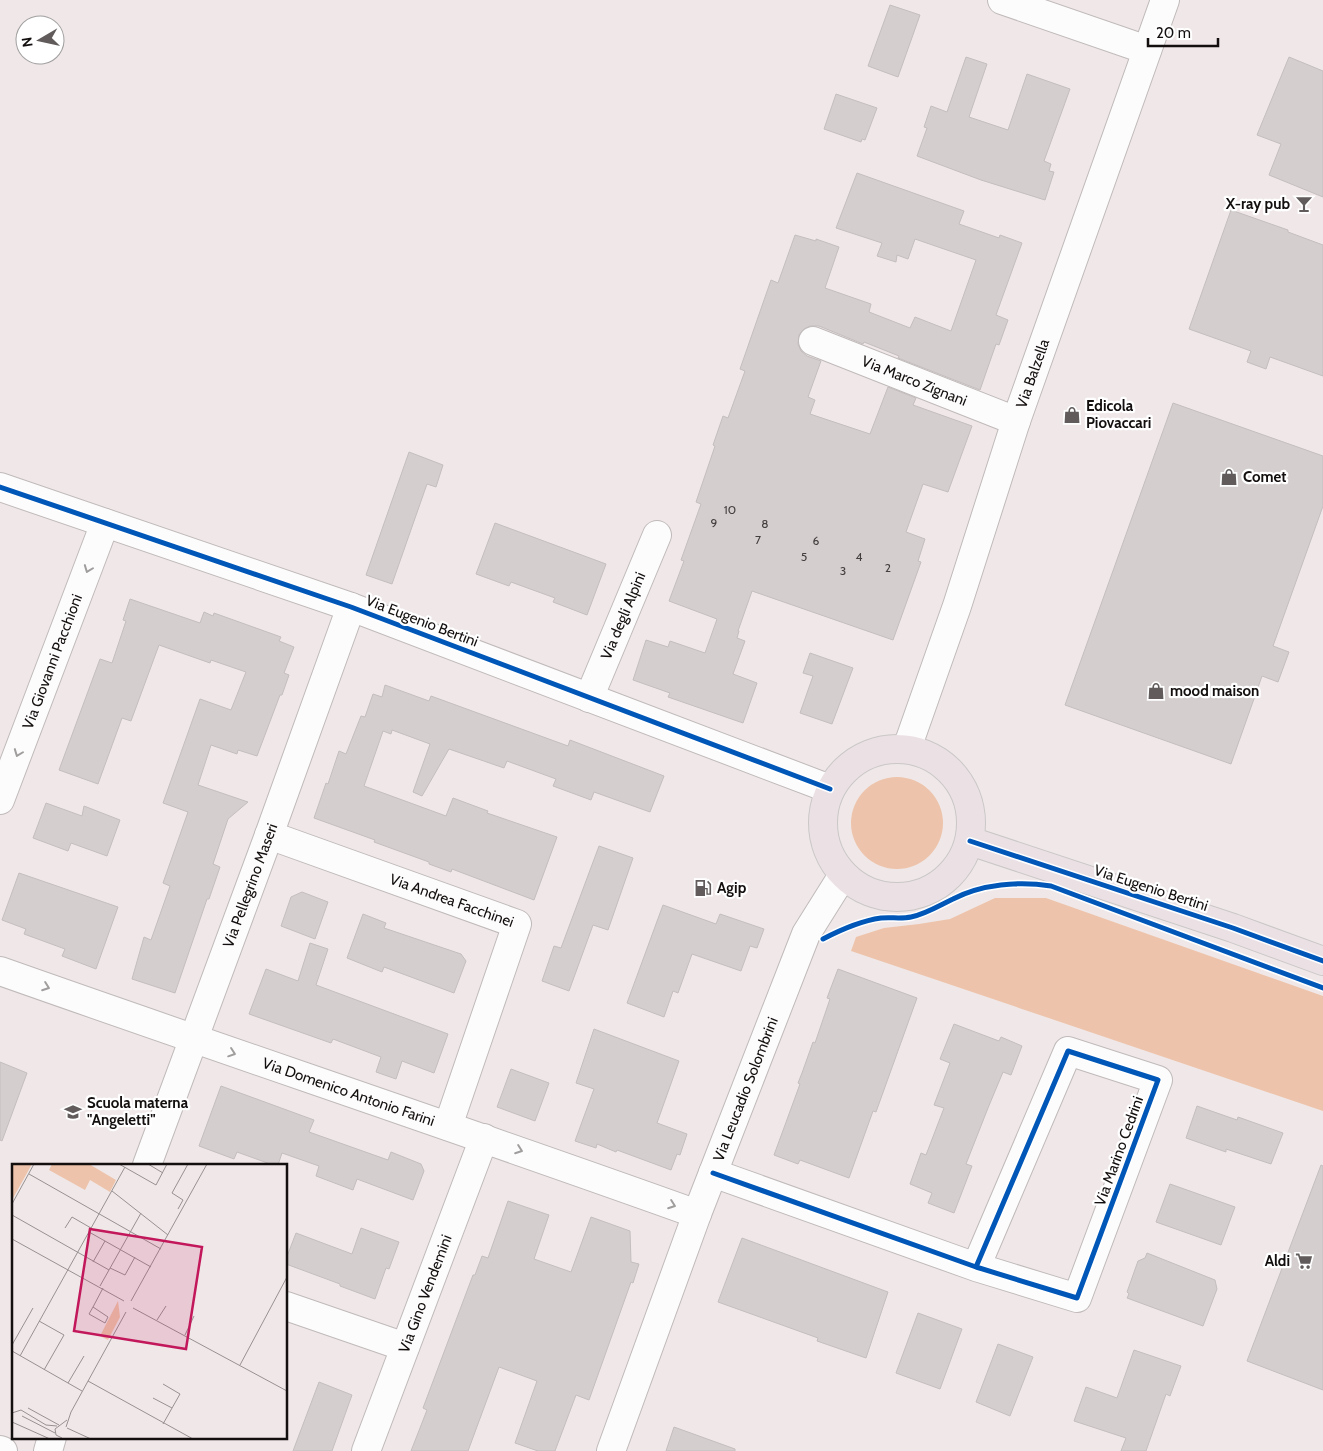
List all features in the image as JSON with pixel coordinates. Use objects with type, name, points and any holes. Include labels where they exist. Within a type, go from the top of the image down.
[{"type":"main road","points":[[907,748],[931,756],[951,770],[965,792],[972,816],[970,841],[960,865],[941,884],[917,896],[890,898],[865,891],[843,875],[830,856],[823,834],[823,811],[830,789],[844,770],[862,757],[884,749],[907,748]]},
{"type":"main road","name":"Via Eugenio Bertini","points":[[970,841],[1233,928],[1323,961]]},
{"type":"street","points":[[1002,0],[1147,50]]},
{"type":"street","name":"Via Balzella","points":[[907,748],[957,606],[1016,421],[1165,0]]},
{"type":"street","name":"Via Marco Zignani","points":[[813,341],[1016,421]]},
{"type":"street","name":"Via Eugenio Bertini","points":[[0,486],[351,607],[830,789]]},
{"type":"street","name":"Via Giovanni Pacchioni","points":[[0,800],[105,523]]},
{"type":"street","name":"Via degli Alpini","points":[[589,698],[656,535]]},
{"type":"street","name":"Via Pellegrino Maseri","points":[[147,1164],[192,1039],[269,836],[351,607]]},
{"type":"street","name":"Via Andrea Facchinei","points":[[269,836],[517,924],[448,1126]]},
{"type":"street","name":"Via Leucadio Solombrini","points":[[611,1451],[697,1214],[806,934],[843,875]]},
{"type":"street","name":"Via Domenico Antonio Farini","points":[[0,971],[192,1039],[484,1138],[697,1214]]},
{"type":"street","name":"Via Marino Cedrini","points":[[713,1173],[976,1267],[1078,1298],[1158,1080],[1068,1052],[976,1267]]},
{"type":"street","name":"Via Gino Vendemini","points":[[366,1451],[484,1138]]},
{"type":"street","points":[[288,1307],[405,1347]]},
{"type":"street","points":[[48,1451],[52,1438]]},
{"type":"shaded area","points":[[888,777],[906,777],[923,784],[936,797],[943,814],[943,832],[936,849],[923,862],[906,869],[888,869],[871,862],[858,849],[851,832],[851,814],[858,797],[871,784]]},
{"type":"shaded area","points":[[995,898],[1046,898],[1323,996],[1323,1111],[851,951],[856,937],[884,928],[950,919]]},
{"type":"building","points":[[890,5],[920,15],[898,77],[868,66]]},
{"type":"building","points":[[966,57],[987,64],[969,117],[1008,130],[1027,74],[1070,89],[1044,161],[1051,164],[1049,171],[1054,172],[1045,200],[981,180],[917,156],[927,128],[924,127],[931,106],[947,112]]},
{"type":"building","points":[[1289,57],[1323,71],[1323,197],[1269,175],[1281,144],[1257,135]]},
{"type":"building","points":[[836,94],[877,108],[865,140],[862,139],[861,142],[824,129]]},
{"type":"building","points":[[857,173],[964,211],[959,224],[999,238],[1000,235],[1022,243],[996,315],[1008,320],[999,345],[996,344],[980,390],[898,358],[899,356],[864,342],[863,344],[819,326],[810,326],[799,335],[798,344],[801,351],[807,356],[821,361],[808,397],[815,400],[810,414],[870,434],[888,387],[916,398],[913,405],[972,426],[948,492],[923,484],[906,532],[925,539],[918,561],[921,562],[893,640],[752,591],[738,631],[737,638],[745,641],[733,674],[757,683],[743,723],[668,697],[670,693],[633,680],[646,640],[668,647],[670,641],[705,653],[717,619],[669,601],[684,561],[681,560],[701,504],[696,502],[715,446],[713,445],[723,416],[728,418],[745,371],[740,369],[771,280],[778,283],[795,235],[816,241],[816,239],[839,247],[825,288],[871,304],[869,312],[910,328],[915,317],[951,331],[976,260],[915,239],[908,259],[897,255],[896,262],[877,256],[882,243],[836,228]]},
{"type":"building","points":[[1231,210],[1288,230],[1288,232],[1323,245],[1323,376],[1270,357],[1266,369],[1247,362],[1251,351],[1189,329]]},
{"type":"building","points":[[1173,403],[1323,456],[1323,506],[1273,646],[1289,652],[1278,682],[1262,676],[1231,764],[1065,705]]},
{"type":"building","points":[[409,452],[443,465],[436,487],[427,484],[392,584],[366,575]]},
{"type":"building","points":[[495,523],[606,564],[587,615],[553,602],[555,598],[511,582],[509,586],[476,574]]},
{"type":"building","points":[[130,599],[200,623],[204,612],[213,616],[214,613],[281,637],[279,641],[294,647],[284,673],[289,675],[257,756],[238,750],[237,754],[211,745],[198,785],[248,802],[228,819],[213,864],[220,867],[175,993],[132,979],[144,937],[151,940],[170,886],[163,883],[188,812],[163,803],[200,699],[231,710],[246,672],[211,660],[210,663],[159,645],[131,721],[122,718],[98,784],[59,770],[100,659],[112,663],[126,621],[123,620]]},
{"type":"building","points":[[810,653],[853,668],[832,724],[800,713],[813,676],[803,673]]},
{"type":"building","points":[[385,685],[429,701],[431,696],[568,746],[570,740],[664,776],[650,812],[594,792],[591,800],[553,786],[556,779],[507,761],[504,768],[449,749],[422,796],[413,792],[430,744],[392,730],[391,734],[383,731],[364,786],[446,816],[453,798],[488,811],[487,813],[557,837],[534,900],[452,869],[451,872],[429,864],[429,862],[374,842],[375,840],[314,818],[339,751],[346,754],[361,716],[365,717],[373,694],[382,697]]},
{"type":"building","points":[[46,803],[82,816],[84,806],[120,820],[107,856],[71,843],[68,851],[33,838]]},
{"type":"building","points":[[599,846],[633,858],[608,930],[593,925],[569,991],[542,981],[554,946],[561,948]]},
{"type":"building","points":[[19,873],[118,907],[96,969],[62,956],[65,949],[24,934],[26,929],[2,920]]},
{"type":"building","points":[[302,892],[328,902],[315,939],[281,926],[291,897]]},
{"type":"building","points":[[663,905],[716,924],[720,914],[764,929],[757,948],[750,946],[741,971],[692,954],[678,993],[673,991],[664,1017],[627,1003]]},
{"type":"building","points":[[363,914],[386,923],[384,928],[461,954],[466,961],[454,993],[384,967],[382,972],[347,958]]},
{"type":"building","points":[[310,943],[328,949],[316,985],[448,1034],[434,1073],[402,1061],[396,1079],[376,1072],[381,1057],[333,1039],[331,1043],[249,1014],[266,969],[298,981]]},
{"type":"building","points":[[838,969],[917,998],[876,1112],[873,1111],[849,1178],[800,1160],[798,1164],[774,1155],[813,1042],[815,1043],[830,999],[827,998]]},
{"type":"building","points":[[954,1024],[999,1041],[1001,1037],[1022,1046],[1011,1075],[1003,1072],[988,1108],[966,1164],[972,1166],[954,1213],[928,1203],[932,1193],[910,1184],[921,1153],[926,1155],[944,1108],[934,1105],[950,1063],[940,1059]]},
{"type":"building","points":[[594,1029],[679,1061],[657,1123],[687,1134],[680,1155],[677,1154],[671,1170],[617,1150],[616,1152],[597,1144],[596,1148],[575,1141],[594,1089],[576,1083]]},
{"type":"building","points":[[0,1062],[27,1073],[2,1141],[0,1140]]},
{"type":"building","points":[[511,1069],[549,1083],[535,1121],[497,1107]]},
{"type":"building","points":[[221,1086],[314,1120],[309,1132],[388,1160],[391,1152],[421,1164],[424,1171],[413,1200],[357,1179],[353,1190],[316,1176],[319,1166],[282,1153],[278,1164],[270,1164],[237,1152],[234,1159],[199,1146]]},
{"type":"building","points":[[1197,1106],[1237,1120],[1238,1117],[1283,1133],[1271,1164],[1226,1149],[1226,1152],[1186,1138]]},
{"type":"building","name":"Aldi","points":[[1321,1165],[1323,1166],[1323,1390],[1247,1361]]},
{"type":"building","points":[[1170,1184],[1235,1207],[1221,1245],[1156,1222]]},
{"type":"building","points":[[508,1201],[549,1215],[534,1259],[571,1272],[591,1217],[630,1231],[631,1262],[639,1264],[589,1400],[576,1395],[555,1451],[538,1451],[515,1443],[537,1381],[499,1367],[468,1451],[411,1451],[427,1410],[423,1408],[473,1275],[475,1275],[482,1256],[488,1258]]},
{"type":"building","points":[[361,1228],[399,1242],[389,1269],[386,1268],[375,1299],[288,1265],[288,1254],[296,1233],[352,1254]]},
{"type":"building","points":[[742,1238],[888,1292],[866,1358],[817,1341],[818,1338],[718,1302]]},
{"type":"building","points":[[1147,1253],[1215,1280],[1217,1289],[1203,1326],[1127,1298],[1129,1294],[1127,1292],[1138,1261],[1145,1258]]},
{"type":"building","points":[[918,1313],[962,1329],[940,1389],[896,1373]]},
{"type":"building","points":[[998,1344],[1033,1357],[1010,1416],[976,1402]]},
{"type":"building","points":[[1134,1350],[1181,1366],[1170,1396],[1166,1394],[1146,1451],[1121,1451],[1126,1438],[1074,1421],[1086,1387],[1117,1398]]},
{"type":"building","points":[[319,1382],[352,1395],[332,1451],[293,1451]]},
{"type":"building","points":[[674,1427],[735,1449],[735,1451],[666,1451]]},
{"type":"cycle path","points":[[0,487],[351,607],[830,789]]},
{"type":"cycle path","points":[[970,841],[1233,928],[1323,961]]},
{"type":"cycle path","points":[[823,939],[866,921],[881,918],[917,916],[964,894],[988,887],[1014,884],[1051,886],[1323,988]]},
{"type":"cycle path","points":[[713,1173],[976,1267],[1077,1298],[1158,1080],[1068,1051],[976,1267]]},
{"type":"place","name":"X-ray pub","points":[[1304,204]]},
{"type":"place","name":"Edicola Piovaccari","points":[[1072,415]]},
{"type":"place","name":"Comet","points":[[1229,477]]},
{"type":"place","name":"mood maison","points":[[1156,691]]},
{"type":"place","name":"Agip","points":[[703,888]]},
{"type":"place","name":"Scuola materna \"Angeletti\"","points":[[73,1112]]},
{"type":"place","name":"Aldi","points":[[1304,1261]]}]
